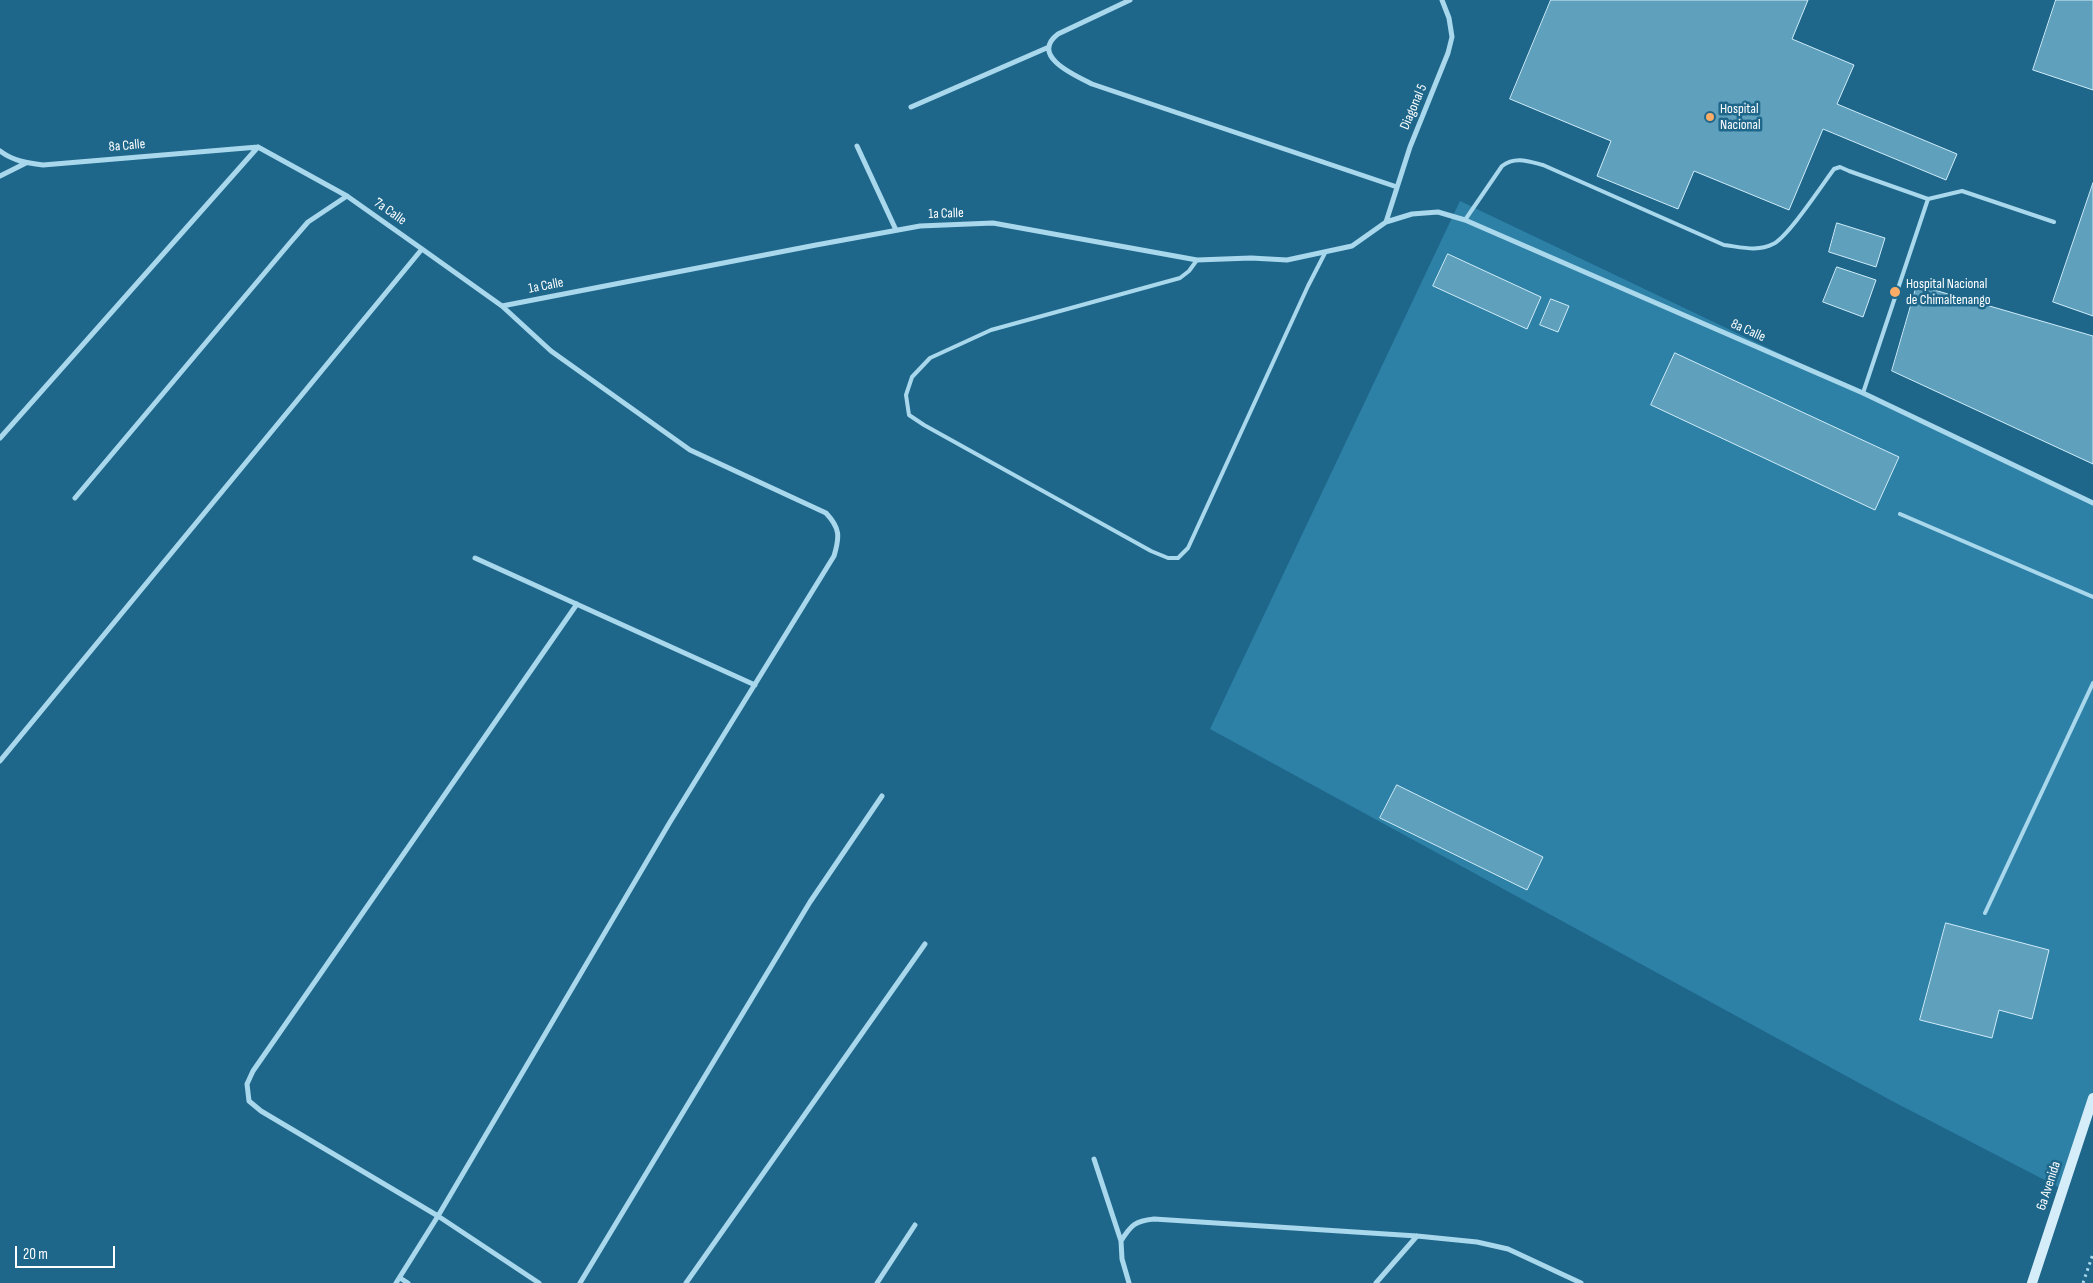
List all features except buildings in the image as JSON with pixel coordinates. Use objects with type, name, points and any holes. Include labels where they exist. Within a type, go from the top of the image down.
[{"type":"main road","name":"6a Avenida","points":[[2032,1283],[2093,1098]]},
{"type":"street","points":[[1130,0],[1058,34],[1050,40],[1048,47],[1051,58],[1056,64],[1092,84],[1397,187]]},
{"type":"street","name":"Diagonal 5","points":[[1386,222],[1410,147],[1448,54],[1452,37],[1449,18],[1442,0]]},
{"type":"street","points":[[911,107],[1048,47]]},
{"type":"street","points":[[857,146],[896,230]]},
{"type":"street","points":[[0,438],[258,147]]},
{"type":"street","name":"8a Calle","points":[[0,151],[9,158],[43,165],[258,147]]},
{"type":"street","name":"7a Calle","points":[[258,147],[347,196],[502,306],[550,351],[690,450],[826,513],[836,524],[838,541],[834,556],[670,822],[398,1281]]},
{"type":"street","points":[[0,176],[27,163]]},
{"type":"street","points":[[75,498],[308,222],[347,196]]},
{"type":"street","name":"8a Calle","points":[[1386,222],[1412,214],[1438,212],[1465,220],[1863,393],[2093,503]]},
{"type":"street","name":"1a Calle","points":[[502,306],[920,226],[993,223],[1197,260],[1251,258],[1287,260],[1352,246],[1386,222]]},
{"type":"street","points":[[0,761],[422,249]]},
{"type":"street","points":[[475,558],[755,684]]},
{"type":"street","points":[[539,1283],[438,1216],[261,1111],[249,1101],[247,1084],[252,1071],[577,604]]},
{"type":"street","points":[[580,1283],[810,902],[882,796]]},
{"type":"street","points":[[686,1283],[926,944]]},
{"type":"street","points":[[1094,1159],[1121,1241],[1122,1258],[1129,1283]]},
{"type":"street","points":[[1121,1241],[1130,1227],[1141,1220],[1154,1219],[1418,1236],[1477,1242],[1508,1249],[1581,1283]]},
{"type":"street","points":[[877,1283],[915,1225]]},
{"type":"street","points":[[1376,1283],[1418,1236]]},
{"type":"street","points":[[398,1281],[408,1283]]},
{"type":"lane","points":[[1465,220],[1502,166],[1509,161],[1520,159],[1543,165],[1724,244],[1753,249],[1774,244],[1791,226],[1836,168],[1928,199],[1962,191],[2054,222]]},
{"type":"lane","points":[[1863,393],[1928,199]]},
{"type":"lane","points":[[1197,260],[1189,271],[1180,278],[991,330],[930,358],[912,377],[906,395],[909,415],[1150,551],[1168,558],[1178,558],[1188,548],[1325,252]]},
{"type":"lane","points":[[1900,514],[2093,597]]},
{"type":"lane","points":[[1985,913],[2093,683]]},
{"type":"path","points":[[2083,1283],[2093,1254]]},
{"type":"shaded area","points":[[1460,201],[2093,503],[2093,1098],[2062,1189],[1894,1102],[1210,729]]},
{"type":"place","name":"Hospital Nacional","points":[[1710,117]]},
{"type":"place","name":"Hospital Nacional de Chimaltenango","points":[[1895,292]]}]
